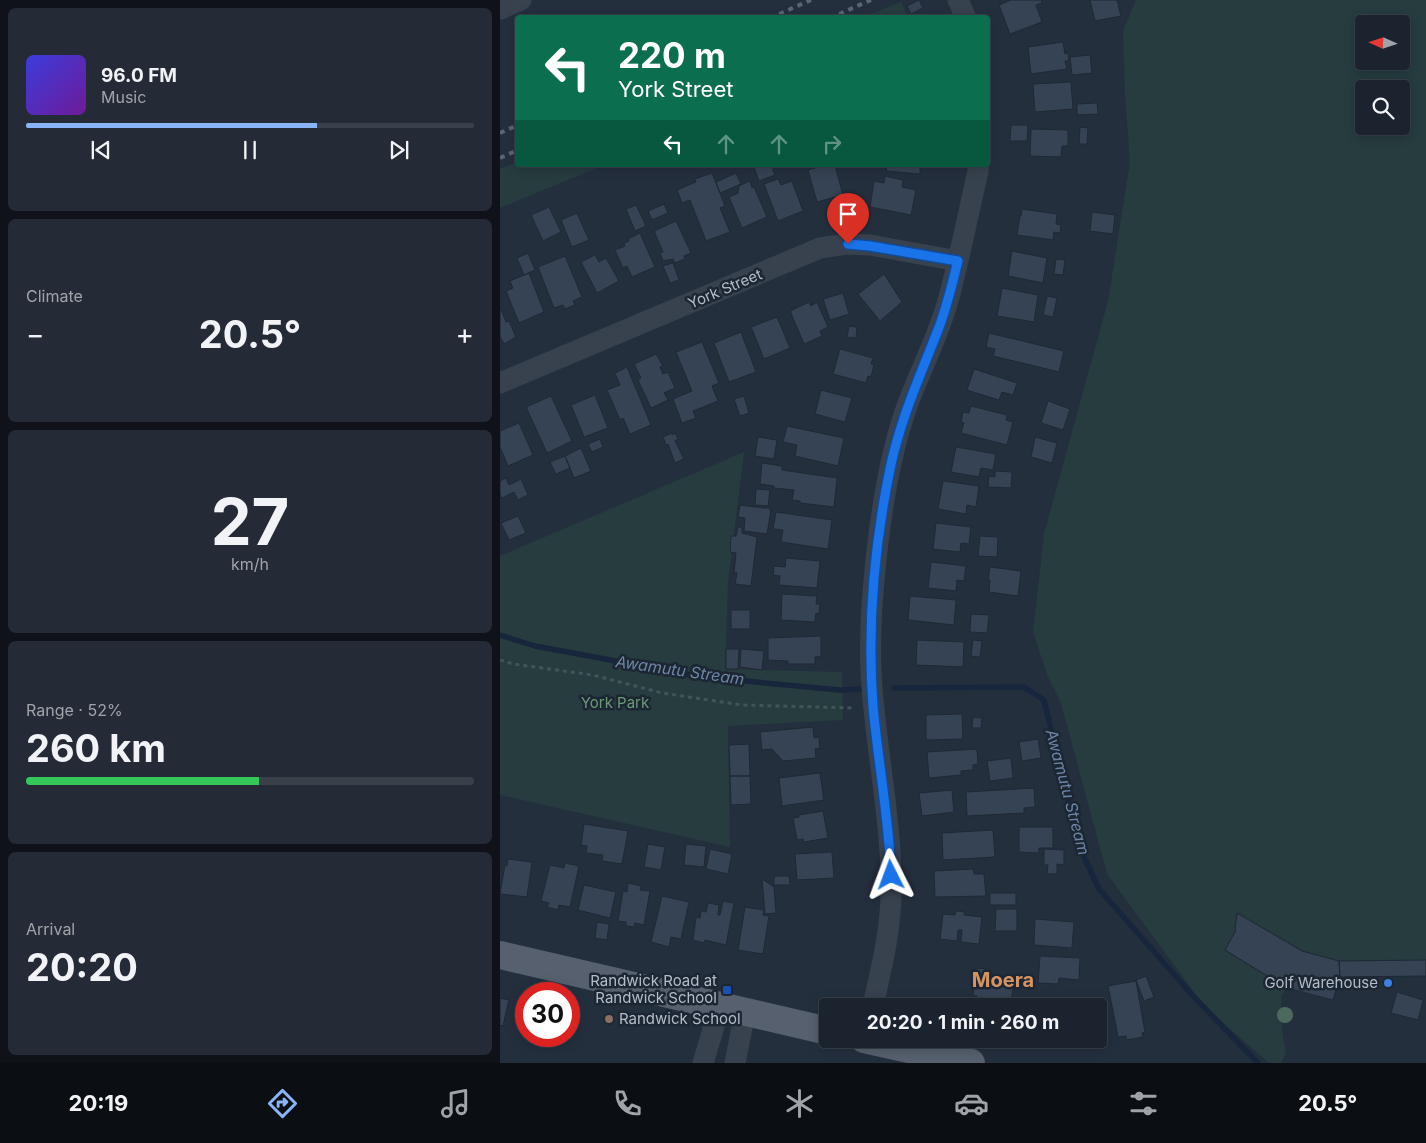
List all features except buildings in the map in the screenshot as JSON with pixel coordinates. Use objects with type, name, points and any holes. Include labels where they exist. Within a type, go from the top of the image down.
[{"type":"main road","points":[[500,955],[819,1028]]},
{"type":"main road","points":[[905,1048],[971,1063]]},
{"type":"street","points":[[500,9],[522,0]]},
{"type":"street","points":[[875,998],[890,912],[891,891],[886,814],[873,708],[872,627],[874,583],[881,518],[889,476],[906,411],[939,329],[949,298],[978,167]]},
{"type":"street","name":"York Street","points":[[500,383],[820,248],[848,244],[870,246],[958,261]]},
{"type":"street","points":[[703,1063],[733,1009]]},
{"type":"street","points":[[733,1009],[735,1063]]},
{"type":"path","points":[[500,660],[513,664],[593,675],[662,693],[742,705],[873,708]]},
{"type":"green space","points":[[1136,0],[1426,0],[1426,960],[1339,961],[1302,951],[1237,913],[1236,930],[1225,950],[1287,988],[1281,996],[1282,1030],[1286,1052],[1281,1063],[1269,1063],[1205,1007],[1107,874],[1061,703],[1048,677],[1033,632],[1044,534],[1108,301],[1130,162],[1123,31]]},
{"type":"green space","points":[[901,2],[907,15],[868,15]]},
{"type":"green space","points":[[515,163],[515,167],[599,167],[500,208],[500,169]]},
{"type":"green space","name":"York Park","points":[[744,452],[728,583],[725,669],[842,672],[843,720],[728,726],[730,847],[500,795],[500,556]]},
{"type":"waterway","name":"Awamutu Stream","points":[[500,635],[535,646],[702,677],[840,690],[863,689]]},
{"type":"waterway","name":"Awamutu Stream","points":[[894,688],[1024,687],[1044,700],[1079,846],[1099,889],[1193,996],[1258,1063]]},
{"type":"railway","points":[[777,15],[811,0]]},
{"type":"railway","points":[[837,15],[871,0]]},
{"type":"railway","points":[[500,133],[515,126]]},
{"type":"railway","points":[[500,158],[515,151]]},
{"type":"place","name":"Golf Warehouse","points":[[1388,983]]},
{"type":"place","name":"Randwick Road at Randwick School","points":[[727,990]]},
{"type":"place","name":"Randwick School","points":[[609,1019]]},
{"type":"district","name":"Moera","points":[[1003,980]]},
{"type":"route","points":[[848,244],[914,252],[958,261],[939,329],[920,372],[906,411],[890,467],[881,518],[874,583],[872,680],[873,708],[886,814],[891,875]]}]
